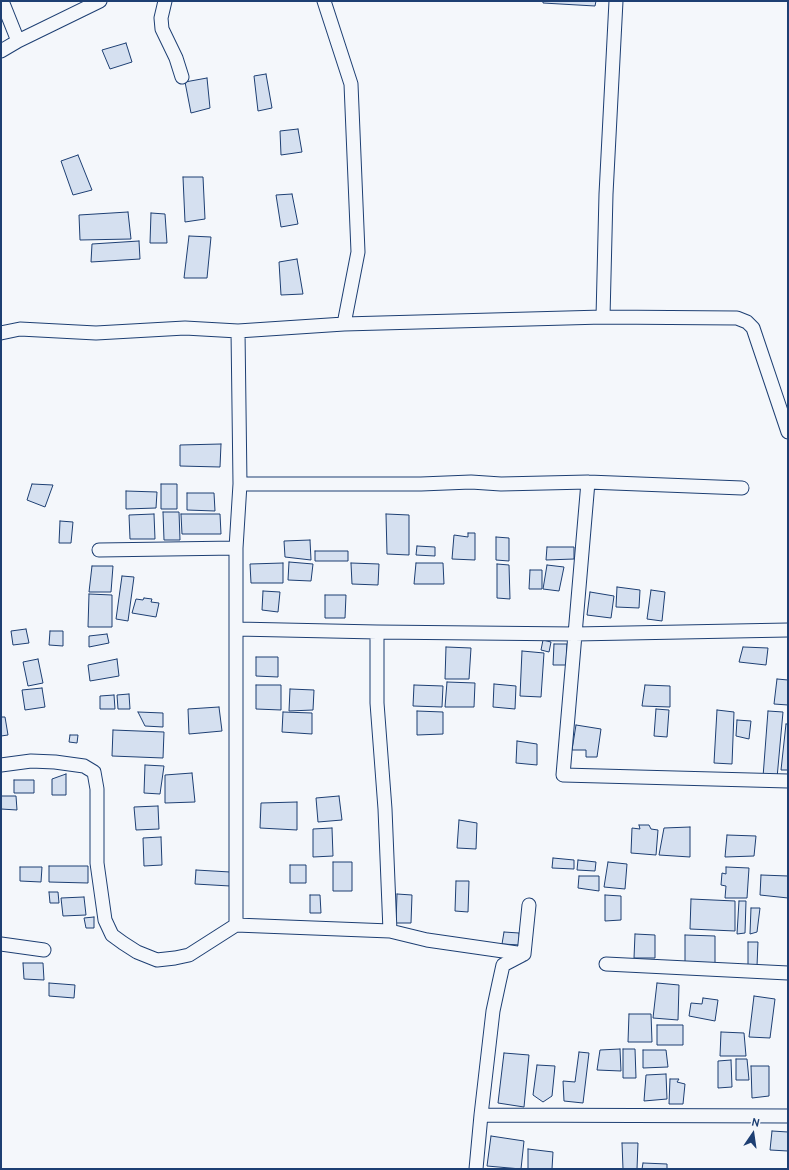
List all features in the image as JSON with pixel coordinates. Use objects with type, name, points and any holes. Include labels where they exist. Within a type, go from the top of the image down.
[{"type":"street","points":[[2,1],[18,41]]},
{"type":"street","points":[[1,51],[18,41],[100,1]]},
{"type":"street","points":[[165,1],[161,18],[162,29],[176,58],[182,77]]},
{"type":"street","points":[[324,1],[352,84],[358,252],[344,324]]},
{"type":"street","points":[[603,317],[606,194],[616,1]]},
{"type":"street","points":[[1,333],[20,329],[96,333],[185,328],[238,331],[344,324],[603,317],[737,318],[746,322],[753,328],[788,432]]},
{"type":"street","points":[[236,925],[236,548],[240,484],[238,331]]},
{"type":"street","points":[[240,484],[413,484],[471,482],[501,484],[588,482],[742,488]]},
{"type":"street","points":[[588,482],[563,775],[788,781]]},
{"type":"street","points":[[99,550],[236,548]]},
{"type":"street","points":[[237,629],[575,634],[788,630]]},
{"type":"street","points":[[377,632],[377,703],[385,809],[390,931]]},
{"type":"street","points":[[1,764],[31,761],[55,762],[84,766],[94,772],[97,789],[97,863],[105,920],[112,935],[137,952],[157,960],[189,955],[236,925],[390,931],[427,940],[524,954]]},
{"type":"street","points":[[524,954],[529,905]]},
{"type":"street","points":[[1,944],[44,950]]},
{"type":"street","points":[[476,1169],[494,1011],[503,965],[524,954]]},
{"type":"street","points":[[606,964],[788,973]]},
{"type":"street","points":[[481,1115],[788,1116]]},
{"type":"building","points":[[543,1],[596,1],[595,6],[543,3]]},
{"type":"building","points":[[126,43],[132,62],[110,69],[102,50]]},
{"type":"building","points":[[266,74],[272,108],[258,111],[254,76]]},
{"type":"building","points":[[207,78],[210,108],[191,113],[185,82]]},
{"type":"building","points":[[298,129],[302,152],[281,155],[280,131]]},
{"type":"building","points":[[78,155],[92,190],[73,195],[61,161]]},
{"type":"building","points":[[183,177],[203,177],[205,219],[185,222]]},
{"type":"building","points":[[292,194],[298,224],[281,227],[276,195]]},
{"type":"building","points":[[128,212],[131,239],[80,240],[79,215]]},
{"type":"building","points":[[151,213],[165,214],[167,243],[150,243]]},
{"type":"building","points":[[189,236],[211,237],[207,278],[184,278]]},
{"type":"building","points":[[139,241],[140,259],[91,262],[92,244]]},
{"type":"building","points":[[297,259],[303,294],[281,295],[279,262]]},
{"type":"building","points":[[221,444],[220,467],[180,466],[180,445]]},
{"type":"building","points":[[32,484],[53,485],[45,507],[27,500]]},
{"type":"building","points":[[161,484],[177,484],[177,509],[161,509]]},
{"type":"building","points":[[126,491],[157,492],[156,508],[126,509]]},
{"type":"building","points":[[187,493],[214,493],[215,511],[187,510]]},
{"type":"building","points":[[163,512],[179,512],[180,540],[164,540]]},
{"type":"building","points":[[154,514],[155,539],[130,539],[129,515]]},
{"type":"building","points":[[181,514],[220,514],[221,534],[182,534]]},
{"type":"building","points":[[386,514],[409,515],[409,555],[387,554]]},
{"type":"building","points":[[60,521],[73,522],[71,543],[59,543]]},
{"type":"building","points":[[468,533],[475,533],[475,560],[452,559],[454,535],[468,537]]},
{"type":"building","points":[[496,537],[509,538],[509,561],[496,560]]},
{"type":"building","points":[[310,540],[311,560],[285,557],[284,541]]},
{"type":"building","points":[[417,546],[435,547],[435,556],[416,555]]},
{"type":"building","points":[[547,547],[574,547],[574,559],[546,560]]},
{"type":"building","points":[[315,551],[348,551],[348,561],[315,561]]},
{"type":"building","points":[[289,562],[313,564],[311,581],[288,580]]},
{"type":"building","points":[[283,563],[283,583],[251,583],[250,564]]},
{"type":"building","points":[[351,563],[379,564],[378,585],[352,584]]},
{"type":"building","points":[[416,563],[443,563],[444,584],[414,584]]},
{"type":"building","points":[[497,564],[509,565],[510,599],[497,598]]},
{"type":"building","points":[[547,565],[564,567],[559,591],[543,589]]},
{"type":"building","points":[[92,566],[113,566],[111,592],[89,592]]},
{"type":"building","points":[[530,570],[542,570],[542,589],[529,589]]},
{"type":"building","points":[[122,576],[134,577],[128,621],[116,619]]},
{"type":"building","points":[[617,587],[640,590],[639,608],[616,607]]},
{"type":"building","points":[[651,590],[665,592],[662,621],[647,619]]},
{"type":"building","points":[[263,591],[280,592],[278,612],[262,610]]},
{"type":"building","points":[[590,592],[614,596],[611,618],[587,615]]},
{"type":"building","points":[[89,594],[112,595],[112,627],[88,627]]},
{"type":"building","points":[[325,595],[346,595],[345,618],[325,618]]},
{"type":"building","points":[[144,598],[152,599],[151,602],[159,603],[156,617],[132,613],[136,599],[143,600]]},
{"type":"building","points":[[26,629],[29,643],[13,645],[11,631]]},
{"type":"building","points":[[50,631],[63,631],[63,646],[49,645]]},
{"type":"building","points":[[107,634],[109,643],[89,647],[89,636]]},
{"type":"building","points":[[543,640],[551,642],[549,652],[541,650]]},
{"type":"building","points":[[554,644],[567,644],[566,665],[553,665]]},
{"type":"building","points":[[446,647],[471,648],[469,679],[445,679]]},
{"type":"building","points":[[743,647],[768,648],[766,665],[739,662]]},
{"type":"building","points":[[522,651],[544,653],[541,697],[520,696]]},
{"type":"building","points":[[256,657],[278,657],[278,677],[256,676]]},
{"type":"building","points":[[38,659],[43,683],[28,686],[23,662]]},
{"type":"building","points":[[117,659],[119,676],[90,681],[88,665]]},
{"type":"building","points":[[777,679],[788,680],[788,705],[774,704]]},
{"type":"building","points":[[447,682],[475,683],[474,707],[445,707]]},
{"type":"building","points":[[494,684],[516,686],[515,709],[493,707]]},
{"type":"building","points":[[256,685],[281,685],[281,710],[256,709]]},
{"type":"building","points":[[414,685],[443,686],[442,707],[413,706]]},
{"type":"building","points":[[645,685],[670,686],[670,707],[642,706]]},
{"type":"building","points":[[42,688],[45,707],[25,710],[22,690]]},
{"type":"building","points":[[290,689],[314,690],[313,710],[289,711]]},
{"type":"building","points":[[129,694],[130,709],[118,709],[117,695]]},
{"type":"building","points":[[114,695],[115,709],[100,709],[100,696]]},
{"type":"building","points":[[219,707],[222,731],[189,734],[188,709]]},
{"type":"building","points":[[656,709],[669,710],[667,737],[654,736]]},
{"type":"building","points":[[717,710],[734,712],[732,764],[714,763]]},
{"type":"building","points":[[417,711],[443,712],[443,734],[417,735]]},
{"type":"building","points":[[768,711],[783,712],[777,778],[763,777]]},
{"type":"building","points":[[138,712],[163,713],[163,727],[145,726]]},
{"type":"building","points":[[283,712],[312,713],[312,734],[282,732]]},
{"type":"building","points":[[1,717],[5,717],[8,735],[1,736]]},
{"type":"building","points":[[737,720],[751,721],[749,739],[736,736]]},
{"type":"building","points":[[786,724],[788,724],[788,770],[781,770]]},
{"type":"building","points":[[576,725],[601,729],[597,757],[586,757],[586,750],[572,750]]},
{"type":"building","points":[[113,730],[164,732],[163,758],[112,756]]},
{"type":"building","points":[[70,735],[78,735],[77,743],[69,742]]},
{"type":"building","points":[[517,741],[537,744],[537,765],[516,763]]},
{"type":"building","points":[[145,765],[164,766],[160,794],[144,793]]},
{"type":"building","points":[[192,773],[195,802],[165,803],[165,775]]},
{"type":"building","points":[[66,774],[66,795],[52,795],[52,779]]},
{"type":"building","points":[[14,780],[34,780],[34,793],[14,793]]},
{"type":"building","points":[[1,796],[16,796],[17,810],[1,809]]},
{"type":"building","points":[[339,796],[342,820],[318,822],[316,798]]},
{"type":"building","points":[[297,802],[297,830],[260,828],[261,803]]},
{"type":"building","points":[[158,806],[159,829],[136,830],[134,807]]},
{"type":"building","points":[[459,820],[477,823],[476,849],[457,848]]},
{"type":"building","points":[[639,825],[649,825],[651,829],[658,830],[656,855],[631,853],[632,828],[640,829]]},
{"type":"building","points":[[690,827],[690,857],[659,855],[664,828]]},
{"type":"building","points":[[332,828],[333,856],[313,857],[313,829]]},
{"type":"building","points":[[727,835],[756,836],[754,856],[725,857]]},
{"type":"building","points":[[161,837],[162,865],[144,866],[143,838]]},
{"type":"building","points":[[553,858],[574,860],[574,869],[552,868]]},
{"type":"building","points":[[578,860],[596,862],[595,871],[577,870]]},
{"type":"building","points":[[333,862],[352,862],[352,891],[333,891]]},
{"type":"building","points":[[608,862],[627,864],[625,889],[604,887]]},
{"type":"building","points":[[290,865],[306,865],[306,883],[290,883]]},
{"type":"building","points":[[49,866],[88,866],[88,883],[49,882]]},
{"type":"building","points":[[20,867],[42,867],[41,882],[20,881]]},
{"type":"building","points":[[726,867],[749,868],[747,898],[725,898],[726,886],[721,885],[722,873],[726,874]]},
{"type":"building","points":[[196,870],[230,872],[230,886],[195,884]]},
{"type":"building","points":[[761,875],[788,876],[788,898],[760,895]]},
{"type":"building","points":[[579,876],[599,876],[599,891],[578,888]]},
{"type":"building","points":[[456,881],[469,881],[468,912],[455,911]]},
{"type":"building","points":[[49,892],[58,892],[59,903],[50,903]]},
{"type":"building","points":[[397,894],[412,895],[411,923],[396,923]]},
{"type":"building","points":[[310,895],[320,895],[321,913],[310,913]]},
{"type":"building","points":[[605,895],[621,896],[621,920],[605,921]]},
{"type":"building","points":[[84,897],[86,915],[63,916],[61,898]]},
{"type":"building","points":[[691,899],[735,901],[735,931],[690,929]]},
{"type":"building","points":[[739,901],[746,901],[745,933],[737,934]]},
{"type":"building","points":[[751,908],[760,908],[757,932],[750,934]]},
{"type":"building","points":[[94,917],[94,928],[86,928],[84,918]]},
{"type":"building","points":[[504,932],[519,933],[520,945],[502,944]]},
{"type":"building","points":[[635,934],[655,935],[655,958],[634,958]]},
{"type":"building","points":[[685,935],[715,936],[715,963],[685,962]]},
{"type":"building","points":[[748,942],[758,942],[757,966],[748,966]]},
{"type":"building","points":[[23,963],[43,963],[44,980],[24,979]]},
{"type":"building","points":[[49,983],[75,985],[74,998],[49,996]]},
{"type":"building","points":[[657,983],[679,985],[678,1020],[653,1018]]},
{"type":"building","points":[[754,996],[775,999],[770,1038],[749,1037]]},
{"type":"building","points":[[703,998],[718,1000],[715,1021],[689,1016],[691,1003],[702,1004]]},
{"type":"building","points":[[629,1014],[651,1014],[652,1042],[628,1042]]},
{"type":"building","points":[[657,1025],[683,1025],[683,1045],[657,1045]]},
{"type":"building","points":[[721,1032],[744,1033],[746,1056],[720,1056]]},
{"type":"building","points":[[620,1049],[621,1071],[597,1070],[600,1050]]},
{"type":"building","points":[[623,1049],[635,1049],[636,1078],[623,1078]]},
{"type":"building","points":[[643,1050],[666,1050],[668,1067],[643,1068]]},
{"type":"building","points":[[579,1052],[589,1053],[583,1103],[564,1101],[563,1081],[575,1082]]},
{"type":"building","points":[[504,1053],[529,1055],[524,1107],[498,1103]]},
{"type":"building","points":[[736,1059],[747,1059],[749,1080],[736,1080]]},
{"type":"building","points":[[731,1060],[732,1087],[718,1088],[718,1061]]},
{"type":"building","points":[[537,1065],[555,1066],[552,1096],[543,1102],[533,1095]]},
{"type":"building","points":[[751,1066],[769,1066],[769,1096],[752,1098]]},
{"type":"building","points":[[666,1074],[667,1099],[644,1101],[646,1075]]},
{"type":"building","points":[[670,1079],[679,1079],[677,1082],[685,1084],[683,1104],[669,1104]]},
{"type":"building","points":[[772,1131],[788,1132],[788,1151],[770,1150]]},
{"type":"building","points":[[491,1136],[524,1141],[521,1169],[487,1166]]},
{"type":"building","points":[[622,1143],[638,1143],[637,1169],[623,1169]]},
{"type":"building","points":[[528,1149],[553,1152],[552,1169],[528,1169]]},
{"type":"building","points":[[643,1163],[667,1164],[667,1169],[642,1169]]}]
